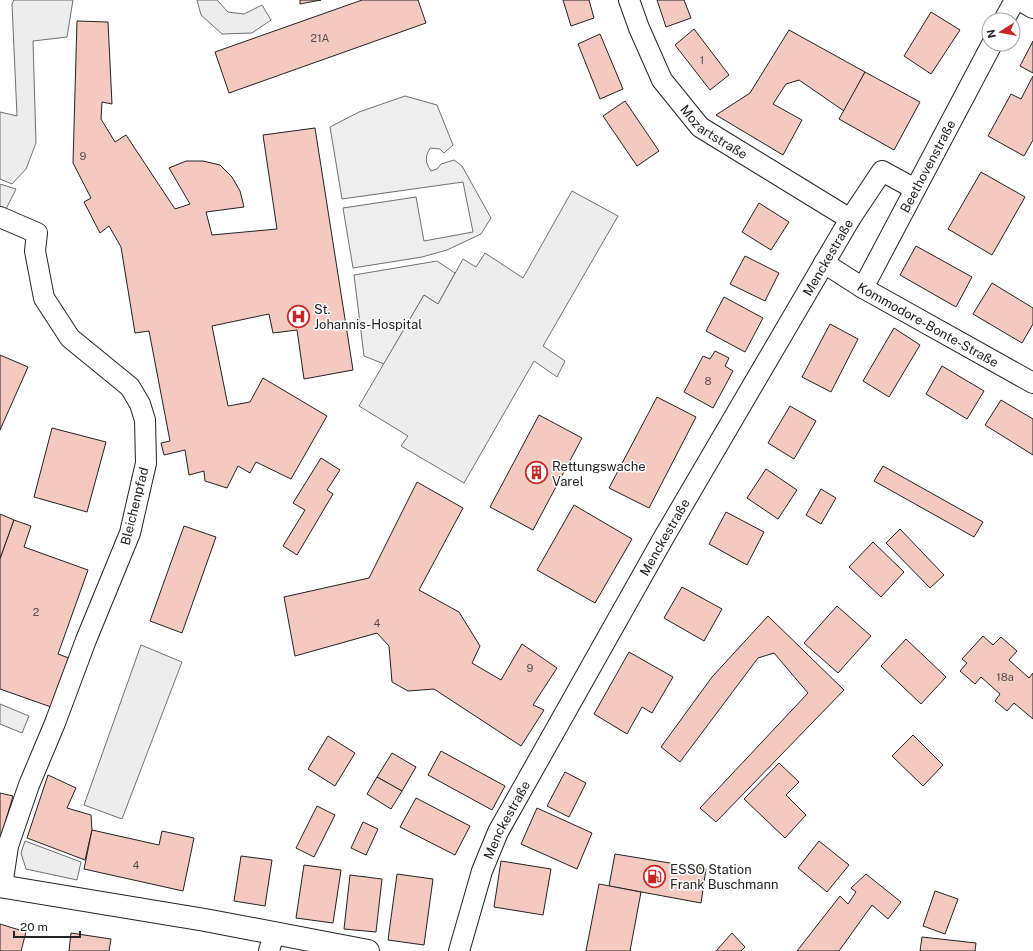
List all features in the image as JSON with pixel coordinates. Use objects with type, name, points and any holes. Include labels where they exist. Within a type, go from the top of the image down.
[{"type":"main road","points":[[1,886],[272,942],[368,951]]},
{"type":"street","name":"Mozartstraße","points":[[630,0],[639,28],[662,80],[700,127],[850,219]]},
{"type":"street","points":[[1008,12],[1015,0]]},
{"type":"street","points":[[1019,0],[1033,8]]},
{"type":"street","name":"Beethovenstraße","points":[[863,288],[988,52]]},
{"type":"street","name":"Menckestraße","points":[[459,951],[482,871],[498,832],[664,537],[850,219],[882,171],[915,189]]},
{"type":"street","name":"Bleichenpfad","points":[[0,217],[37,233],[34,251],[44,298],[70,338],[130,387],[140,404],[145,420],[146,441],[146,463],[130,534],[86,640],[55,723],[29,785],[8,846],[1,886]]},
{"type":"street","name":"Kommodore-Bonte-Straße","points":[[824,263],[863,288],[1033,383]]},
{"type":"shaded area","points":[[14,0],[73,0],[67,37],[33,41],[36,143],[26,169],[12,184],[0,179],[0,112],[17,116],[12,4]]},
{"type":"shaded area","points":[[197,0],[217,0],[228,12],[244,14],[262,5],[271,20],[252,33],[222,34],[201,15]]},
{"type":"shaded area","points":[[405,96],[437,105],[453,145],[444,153],[440,149],[430,148],[426,160],[431,171],[437,169],[441,164],[454,160],[462,166],[491,218],[481,234],[447,250],[422,257],[353,268],[343,208],[416,197],[424,241],[473,232],[463,182],[342,199],[330,127],[359,112]]},
{"type":"shaded area","points":[[0,184],[16,189],[0,221]]},
{"type":"shaded area","points":[[572,191],[618,216],[543,346],[565,361],[557,377],[534,361],[464,483],[401,446],[408,436],[359,406],[424,295],[438,304],[463,259],[476,267],[485,253],[523,278]]},
{"type":"shaded area","points":[[437,261],[455,273],[438,304],[424,295],[384,364],[364,356],[354,275]]},
{"type":"shaded area","points":[[141,645],[182,662],[122,819],[84,805]]},
{"type":"shaded area","points":[[0,704],[29,716],[22,733],[0,724]]},
{"type":"shaded area","points":[[25,841],[81,862],[77,880],[26,869],[21,853]]},
{"type":"building","points":[[300,0],[321,0],[300,4]]},
{"type":"building","points":[[362,0],[418,0],[426,23],[229,93],[215,52]]},
{"type":"building","points":[[563,0],[589,0],[594,18],[571,26]]},
{"type":"building","points":[[657,0],[684,0],[691,18],[666,27]]},
{"type":"building","points":[[931,12],[960,30],[931,74],[904,56]]},
{"type":"building","points":[[77,21],[108,22],[112,104],[102,102],[101,119],[115,142],[126,135],[175,209],[190,204],[169,168],[186,161],[203,161],[220,165],[232,177],[240,191],[244,207],[206,212],[212,235],[277,229],[263,135],[315,128],[353,370],[304,379],[297,330],[273,333],[269,314],[212,326],[228,406],[250,402],[263,378],[327,416],[291,479],[256,462],[250,473],[238,466],[227,488],[205,481],[204,471],[189,475],[185,450],[164,455],[161,443],[170,441],[149,331],[135,333],[121,247],[109,226],[100,233],[84,202],[91,198],[73,163]]},
{"type":"building","points":[[694,29],[729,75],[710,90],[675,45]]},
{"type":"building","points":[[789,30],[865,72],[844,111],[799,80],[786,84],[773,104],[802,120],[783,155],[716,115],[750,93]]},
{"type":"building","points":[[600,34],[623,89],[600,99],[578,44]]},
{"type":"building","points":[[1033,41],[1033,73],[1020,66]]},
{"type":"building","points":[[865,72],[920,102],[894,150],[839,119]]},
{"type":"building","points":[[1033,76],[1033,140],[1024,156],[988,136],[1011,94],[1021,99]]},
{"type":"building","points":[[625,101],[659,151],[637,166],[603,116]]},
{"type":"building","points":[[981,172],[1025,197],[992,255],[948,229]]},
{"type":"building","points":[[759,203],[789,222],[771,250],[742,232]]},
{"type":"building","points":[[916,246],[972,277],[956,307],[900,275]]},
{"type":"building","points":[[745,256],[779,273],[765,301],[730,284]]},
{"type":"building","points":[[992,283],[1033,308],[1033,324],[1022,343],[973,314]]},
{"type":"building","points":[[724,297],[763,318],[745,352],[706,331]]},
{"type":"building","points":[[830,324],[858,339],[831,392],[802,377]]},
{"type":"building","points":[[894,328],[920,345],[889,397],[863,381]]},
{"type":"building","points":[[715,351],[729,358],[725,366],[733,371],[713,408],[684,392],[703,356],[710,359]]},
{"type":"building","points":[[0,355],[28,367],[0,430]]},
{"type":"building","points":[[942,366],[984,391],[967,419],[926,394]]},
{"type":"building","points":[[657,397],[696,417],[649,508],[609,488]]},
{"type":"building","points":[[1001,400],[1033,419],[1033,455],[985,425]]},
{"type":"building","points":[[790,406],[816,421],[794,459],[768,443]]},
{"type":"building","name":"Rettungswache Varel","points":[[539,415],[582,438],[533,530],[490,507]]},
{"type":"building","points":[[52,428],[106,442],[87,512],[34,497]]},
{"type":"building","points":[[321,458],[340,470],[327,490],[333,494],[297,555],[283,546],[305,510],[293,503]]},
{"type":"building","points":[[883,466],[983,522],[974,537],[874,481]]},
{"type":"building","points":[[766,469],[797,490],[778,519],[747,498]]},
{"type":"building","points":[[417,482],[463,508],[419,590],[459,612],[480,646],[472,663],[501,680],[522,644],[557,668],[533,705],[544,710],[521,746],[434,689],[408,691],[392,682],[389,646],[377,633],[295,656],[284,597],[369,578]]},
{"type":"building","points":[[821,489],[836,498],[821,524],[806,515]]},
{"type":"building","points":[[574,505],[632,539],[595,603],[537,570]]},
{"type":"building","points":[[726,512],[764,532],[747,565],[709,544]]},
{"type":"building","points":[[0,514],[14,520],[0,559]]},
{"type":"building","points":[[14,520],[31,526],[24,547],[88,570],[58,654],[69,658],[51,707],[0,689],[0,559]]},
{"type":"building","points":[[184,526],[216,537],[182,633],[150,621]]},
{"type":"building","points":[[900,529],[944,575],[930,588],[886,543]]},
{"type":"building","points":[[873,542],[904,572],[881,597],[849,567]]},
{"type":"building","points":[[682,587],[722,609],[704,641],[664,618]]},
{"type":"building","points":[[837,606],[871,636],[838,673],[804,643]]},
{"type":"building","points":[[768,616],[844,690],[716,822],[700,808],[808,693],[774,653],[758,658],[680,762],[661,747],[712,677]]},
{"type":"building","points":[[983,636],[993,645],[1001,637],[1017,651],[1009,660],[1029,678],[1033,673],[1033,719],[1014,703],[1007,711],[995,701],[1000,694],[981,677],[975,684],[960,671],[967,663],[962,659]]},
{"type":"building","points":[[906,639],[946,677],[921,704],[881,666]]},
{"type":"building","points":[[629,652],[673,677],[652,713],[642,707],[627,734],[594,714]]},
{"type":"building","points":[[913,735],[943,765],[923,786],[892,756]]},
{"type":"building","points":[[328,736],[355,753],[335,786],[308,769]]},
{"type":"building","points":[[441,751],[505,786],[492,810],[428,775]]},
{"type":"building","points":[[392,753],[416,767],[402,791],[377,777]]},
{"type":"building","points":[[779,763],[799,782],[786,795],[806,815],[785,838],[744,799]]},
{"type":"building","points":[[565,772],[586,783],[569,817],[547,806]]},
{"type":"building","points":[[48,775],[76,788],[67,808],[91,815],[92,830],[85,860],[27,838]]},
{"type":"building","points":[[377,777],[402,791],[391,809],[367,794]]},
{"type":"building","points":[[0,793],[13,796],[0,840]]},
{"type":"building","points":[[416,798],[470,826],[455,855],[400,827]]},
{"type":"building","points":[[317,806],[335,815],[314,857],[296,848]]},
{"type":"building","points":[[537,808],[592,833],[577,869],[521,844]]},
{"type":"building","points":[[363,822],[378,829],[366,855],[351,848]]},
{"type":"building","points":[[92,830],[159,845],[162,831],[194,838],[183,891],[84,869]]},
{"type":"building","points":[[819,841],[849,865],[827,892],[798,868]]},
{"type":"building","points":[[615,854],[706,869],[701,903],[609,886]]},
{"type":"building","points":[[241,856],[272,860],[265,906],[234,901]]},
{"type":"building","points":[[501,861],[551,869],[543,915],[494,907]]},
{"type":"building","points":[[304,865],[341,870],[333,923],[296,918]]},
{"type":"building","points":[[397,874],[433,879],[424,945],[388,940]]},
{"type":"building","points":[[866,874],[901,902],[888,919],[872,905],[839,951],[797,951],[840,896],[848,904],[856,892],[851,888]]},
{"type":"building","points":[[350,875],[382,879],[376,932],[344,929]]},
{"type":"building","points":[[599,884],[641,892],[630,951],[586,951]]},
{"type":"building","points":[[935,891],[958,899],[945,934],[923,926]]},
{"type":"building","points":[[0,924],[26,932],[21,951],[0,951]]},
{"type":"building","points":[[71,933],[111,939],[109,951],[69,951]]},
{"type":"building","points":[[732,933],[745,947],[741,951],[716,951]]},
{"type":"building","points":[[922,937],[976,943],[975,951],[920,951]]},
{"type":"place","name":"St. Johannis-Hospital","points":[[299,316]]},
{"type":"place","name":"Rettungswache Varel","points":[[536,473]]},
{"type":"place","name":"ESSO Station Frank Buschmann","points":[[655,876]]}]
